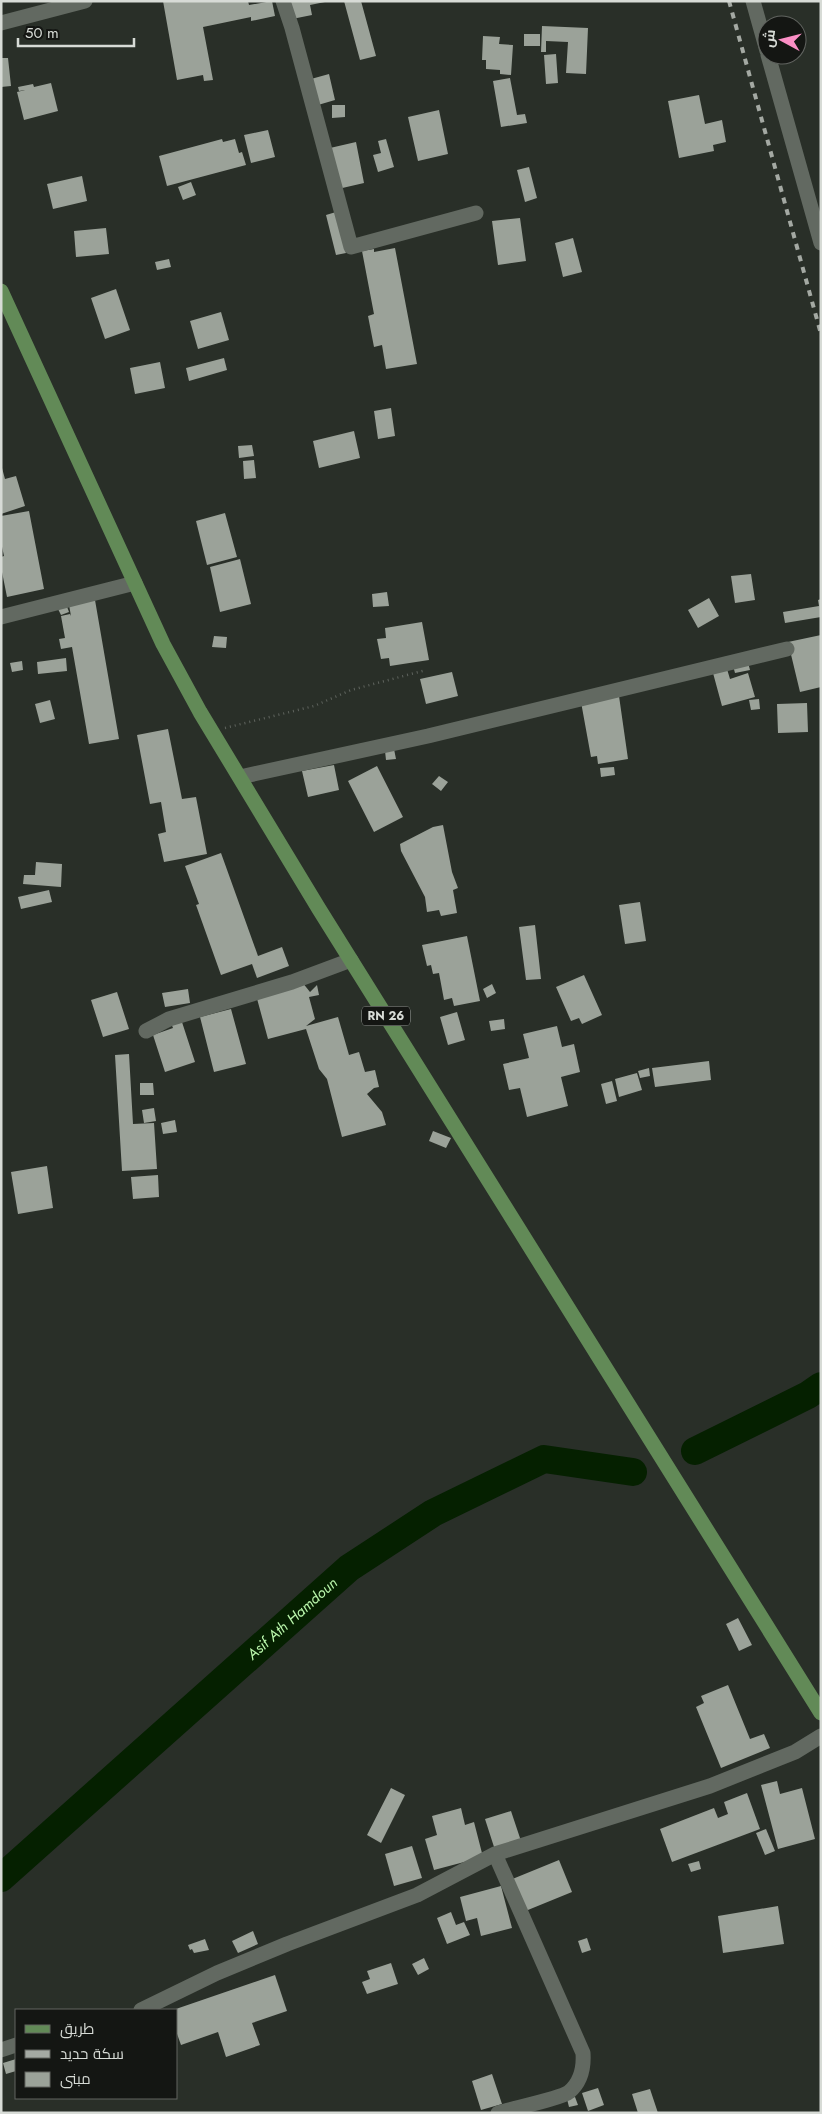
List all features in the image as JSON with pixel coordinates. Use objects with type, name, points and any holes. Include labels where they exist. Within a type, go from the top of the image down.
[{"type":"main road","name":"RN 26","points":[[1,291],[163,644],[212,731],[351,960],[821,1713]]},
{"type":"street","points":[[1,23],[85,1]]},
{"type":"street","points":[[283,1],[351,247],[476,213]]},
{"type":"street","points":[[753,1],[757,15]]},
{"type":"street","points":[[771,65],[821,243]]},
{"type":"street","points":[[1,617],[135,583]]},
{"type":"street","points":[[240,777],[401,742],[787,650]]},
{"type":"street","points":[[146,1031],[169,1019],[292,982],[351,960]]},
{"type":"street","points":[[143,2009],[286,1944],[417,1895],[495,1854],[710,1786],[795,1752],[821,1736]]},
{"type":"street","points":[[495,1854],[583,2053],[584,2066],[577,2083],[568,2094],[498,2113]]},
{"type":"street","points":[[1,2050],[15,2045]]},
{"type":"path","points":[[212,731],[314,706],[351,690],[426,670]]},
{"type":"building","points":[[163,1],[248,1],[249,5],[272,1],[275,16],[251,21],[251,17],[203,27],[213,80],[204,81],[203,75],[177,80]]},
{"type":"building","points":[[288,1],[325,2],[310,5],[312,15],[292,19]]},
{"type":"building","points":[[344,1],[361,1],[376,56],[360,60]]},
{"type":"building","points":[[542,26],[588,28],[586,74],[566,73],[568,42],[546,41],[546,52],[541,52]]},
{"type":"building","points":[[524,34],[540,34],[540,46],[524,46]]},
{"type":"building","points":[[483,36],[500,37],[499,44],[513,45],[511,75],[500,74],[500,70],[486,69],[486,60],[482,60]]},
{"type":"building","points":[[556,54],[558,83],[546,84],[544,55]]},
{"type":"building","points":[[1,58],[8,58],[11,86],[1,87]]},
{"type":"building","points":[[329,74],[335,100],[318,105],[311,79]]},
{"type":"building","points":[[510,78],[517,115],[525,114],[527,123],[501,127],[493,81]]},
{"type":"building","points":[[51,83],[58,111],[24,120],[17,92],[25,90],[19,91],[18,87],[33,84],[34,87]]},
{"type":"building","points":[[699,95],[705,124],[722,120],[726,142],[713,145],[714,151],[679,158],[668,101]]},
{"type":"building","points":[[332,105],[345,105],[345,117],[332,118]]},
{"type":"building","points":[[439,110],[448,154],[418,161],[408,117]]},
{"type":"building","points":[[268,130],[275,157],[251,163],[244,135]]},
{"type":"building","points":[[222,139],[223,142],[235,139],[239,153],[242,152],[246,165],[167,186],[159,156]]},
{"type":"building","points":[[386,139],[394,167],[378,172],[373,155],[381,153],[378,141]]},
{"type":"building","points":[[356,142],[364,183],[338,189],[330,148]]},
{"type":"building","points":[[529,167],[537,198],[525,202],[517,170]]},
{"type":"building","points":[[82,176],[87,201],[53,209],[47,184]]},
{"type":"building","points":[[191,182],[196,195],[183,200],[178,187]]},
{"type":"building","points":[[336,212],[346,253],[336,255],[326,215]]},
{"type":"building","points":[[520,218],[526,261],[498,265],[492,221]]},
{"type":"building","points":[[106,228],[109,254],[76,257],[74,231]]},
{"type":"building","points":[[573,238],[582,272],[563,277],[555,243]]},
{"type":"building","points":[[395,248],[417,364],[386,369],[382,345],[374,347],[368,316],[374,314],[362,251],[374,249],[374,252]]},
{"type":"building","points":[[169,259],[171,267],[157,270],[155,262]]},
{"type":"building","points":[[116,289],[130,330],[105,339],[91,298]]},
{"type":"building","points":[[221,312],[229,340],[198,349],[190,321]]},
{"type":"building","points":[[224,358],[227,370],[189,381],[186,368]]},
{"type":"building","points":[[160,362],[165,388],[135,394],[130,368]]},
{"type":"building","points":[[391,408],[395,436],[378,439],[374,411]]},
{"type":"building","points":[[354,431],[360,458],[319,468],[313,441]]},
{"type":"building","points":[[252,445],[254,456],[239,458],[238,446]]},
{"type":"building","points":[[254,460],[256,478],[244,479],[243,461]]},
{"type":"building","points":[[2,468],[5,479],[16,476],[25,506],[1,514]]},
{"type":"building","points":[[29,511],[44,589],[7,597],[1,567],[1,557],[4,556],[1,542],[1,516]]},
{"type":"building","points":[[225,513],[237,557],[207,565],[196,521]]},
{"type":"building","points":[[240,559],[251,604],[220,612],[210,567]]},
{"type":"building","points":[[751,574],[755,600],[735,603],[731,576]]},
{"type":"building","points":[[387,592],[389,606],[373,607],[372,594]]},
{"type":"building","points":[[709,598],[719,616],[698,628],[688,610]]},
{"type":"building","points":[[821,599],[821,617],[785,623],[783,612],[819,606],[818,600]]},
{"type":"building","points":[[95,600],[119,739],[89,744],[72,647],[61,649],[59,639],[65,638],[61,616],[70,614],[71,616],[69,605]]},
{"type":"building","points":[[66,604],[69,612],[61,615],[57,607]]},
{"type":"building","points":[[422,622],[429,660],[390,666],[389,658],[381,659],[377,639],[386,638],[385,628]]},
{"type":"building","points":[[821,635],[821,687],[800,692],[788,642]]},
{"type":"building","points":[[214,636],[227,637],[226,648],[212,647]]},
{"type":"building","points":[[66,658],[67,671],[38,674],[37,662]]},
{"type":"building","points":[[747,659],[750,670],[735,673],[732,662]]},
{"type":"building","points":[[22,661],[23,670],[12,672],[10,663]]},
{"type":"building","points":[[727,669],[730,679],[748,673],[755,697],[722,706],[713,673]]},
{"type":"building","points":[[452,672],[458,696],[426,704],[420,679]]},
{"type":"building","points":[[619,696],[628,759],[598,764],[597,756],[591,757],[581,702]]},
{"type":"building","points":[[759,699],[760,709],[751,710],[749,700]]},
{"type":"building","points":[[50,700],[55,719],[40,723],[35,704]]},
{"type":"building","points":[[807,703],[808,732],[778,733],[777,704]]},
{"type":"building","points":[[168,729],[182,799],[196,797],[207,854],[164,862],[158,834],[166,832],[161,802],[150,804],[137,735]]},
{"type":"building","points":[[394,749],[396,759],[386,760],[385,751]]},
{"type":"building","points":[[334,765],[339,790],[308,797],[302,771]]},
{"type":"building","points":[[377,766],[403,817],[374,832],[348,781]]},
{"type":"building","points":[[614,767],[615,775],[601,777],[600,768]]},
{"type":"building","points":[[439,776],[448,782],[441,791],[432,784]]},
{"type":"building","points":[[443,825],[452,872],[458,888],[453,890],[457,913],[441,916],[439,910],[427,912],[425,897],[401,851],[400,844],[433,827]]},
{"type":"building","points":[[221,853],[258,956],[282,947],[289,966],[257,978],[252,964],[221,975],[196,905],[199,904],[185,866]]},
{"type":"building","points":[[36,862],[62,864],[61,887],[23,884],[24,875],[35,875]]},
{"type":"building","points":[[49,890],[52,902],[21,909],[18,897]]},
{"type":"building","points":[[640,902],[646,941],[625,944],[619,905]]},
{"type":"building","points":[[535,925],[541,979],[526,980],[519,927]]},
{"type":"building","points":[[467,936],[480,1001],[454,1006],[452,998],[444,1000],[439,973],[433,974],[431,965],[427,966],[422,945]]},
{"type":"building","points":[[584,975],[602,1015],[582,1024],[579,1018],[571,1021],[556,987]]},
{"type":"building","points":[[302,982],[310,992],[317,985],[319,995],[309,997],[315,1019],[306,1026],[338,1017],[349,1055],[359,1052],[365,1072],[375,1070],[379,1087],[374,1088],[367,1094],[382,1112],[386,1125],[342,1137],[327,1079],[319,1069],[306,1029],[268,1039],[256,995]]},
{"type":"building","points":[[492,984],[496,993],[487,998],[483,989]]},
{"type":"building","points":[[188,989],[190,1003],[165,1007],[162,993]]},
{"type":"building","points":[[117,992],[129,1029],[103,1037],[91,1000]]},
{"type":"building","points":[[231,1009],[246,1064],[214,1072],[200,1017]]},
{"type":"building","points":[[457,1012],[465,1040],[448,1045],[440,1017]]},
{"type":"building","points":[[181,1019],[195,1062],[165,1072],[153,1035],[173,1028],[171,1023]]},
{"type":"building","points":[[504,1019],[505,1029],[491,1031],[489,1021]]},
{"type":"building","points":[[557,1026],[562,1047],[574,1044],[580,1072],[561,1077],[568,1106],[527,1117],[520,1088],[509,1090],[503,1064],[529,1058],[523,1034]]},
{"type":"building","points":[[129,1054],[133,1124],[154,1123],[157,1169],[122,1171],[115,1055]]},
{"type":"building","points":[[709,1061],[711,1080],[655,1087],[652,1068]]},
{"type":"building","points":[[649,1068],[650,1076],[640,1078],[638,1071]]},
{"type":"building","points":[[637,1073],[642,1090],[619,1097],[615,1079]]},
{"type":"building","points":[[612,1081],[617,1101],[606,1104],[601,1084]]},
{"type":"building","points":[[140,1083],[153,1083],[154,1095],[140,1095]]},
{"type":"building","points":[[154,1108],[156,1121],[144,1123],[142,1110]]},
{"type":"building","points":[[175,1120],[177,1132],[163,1134],[161,1123]]},
{"type":"building","points":[[433,1131],[451,1138],[446,1148],[429,1141]]},
{"type":"building","points":[[47,1166],[53,1208],[18,1214],[11,1172]]},
{"type":"building","points":[[158,1175],[159,1197],[133,1199],[131,1177]]},
{"type":"building","points":[[738,1618],[752,1645],[739,1651],[726,1624]]},
{"type":"building","points":[[728,1685],[750,1739],[764,1734],[770,1748],[721,1768],[696,1707],[704,1703],[701,1696]]},
{"type":"building","points":[[777,1781],[780,1794],[802,1788],[815,1839],[778,1849],[761,1785]]},
{"type":"building","points":[[391,1788],[405,1795],[381,1843],[367,1835]]},
{"type":"building","points":[[747,1793],[760,1829],[672,1862],[660,1829],[714,1808],[718,1818],[728,1814],[724,1802]]},
{"type":"building","points":[[461,1808],[465,1825],[474,1822],[483,1857],[434,1870],[425,1839],[437,1835],[432,1816]]},
{"type":"building","points":[[511,1811],[521,1841],[495,1850],[485,1819]]},
{"type":"building","points":[[766,1829],[775,1851],[765,1855],[756,1833]]},
{"type":"building","points":[[412,1846],[422,1878],[394,1886],[385,1854]]},
{"type":"building","points":[[559,1860],[572,1892],[523,1912],[510,1880]]},
{"type":"building","points":[[699,1861],[701,1869],[691,1872],[688,1864]]},
{"type":"building","points":[[501,1886],[512,1928],[481,1936],[477,1918],[466,1921],[460,1897]]},
{"type":"building","points":[[778,1906],[784,1944],[723,1953],[718,1916]]},
{"type":"building","points":[[451,1912],[456,1925],[464,1922],[470,1935],[447,1944],[437,1918]]},
{"type":"building","points":[[253,1931],[258,1944],[238,1953],[232,1941]]},
{"type":"building","points":[[587,1938],[591,1950],[582,1953],[578,1941]]},
{"type":"building","points":[[205,1939],[209,1950],[194,1953],[192,1949],[190,1950],[188,1945]]},
{"type":"building","points":[[424,1958],[429,1969],[418,1975],[412,1964]]},
{"type":"building","points":[[391,1963],[398,1984],[367,1994],[362,1982],[370,1979],[367,1971]]},
{"type":"building","points":[[275,1975],[287,2011],[252,2023],[260,2045],[226,2057],[218,2032],[181,2045],[178,2037],[178,2009],[176,2009]]},
{"type":"building","points":[[15,2059],[15,2071],[6,2074],[3,2063]]},
{"type":"building","points":[[492,2074],[502,2104],[481,2110],[472,2081]]},
{"type":"building","points":[[598,2088],[604,2105],[588,2111],[582,2093]]},
{"type":"building","points":[[650,2089],[658,2113],[638,2113],[632,2094]]},
{"type":"building","points":[[575,2097],[578,2105],[569,2107],[567,2099]]},
{"type":"waterway","name":"Asif Ath Hamdoun","points":[[695,1451],[808,1395],[821,1386]]},
{"type":"waterway","name":"Asif Ath Hamdoun","points":[[1,1878],[349,1568],[433,1513],[544,1459],[633,1472]]},
{"type":"railway","points":[[729,1],[821,334]]}]
